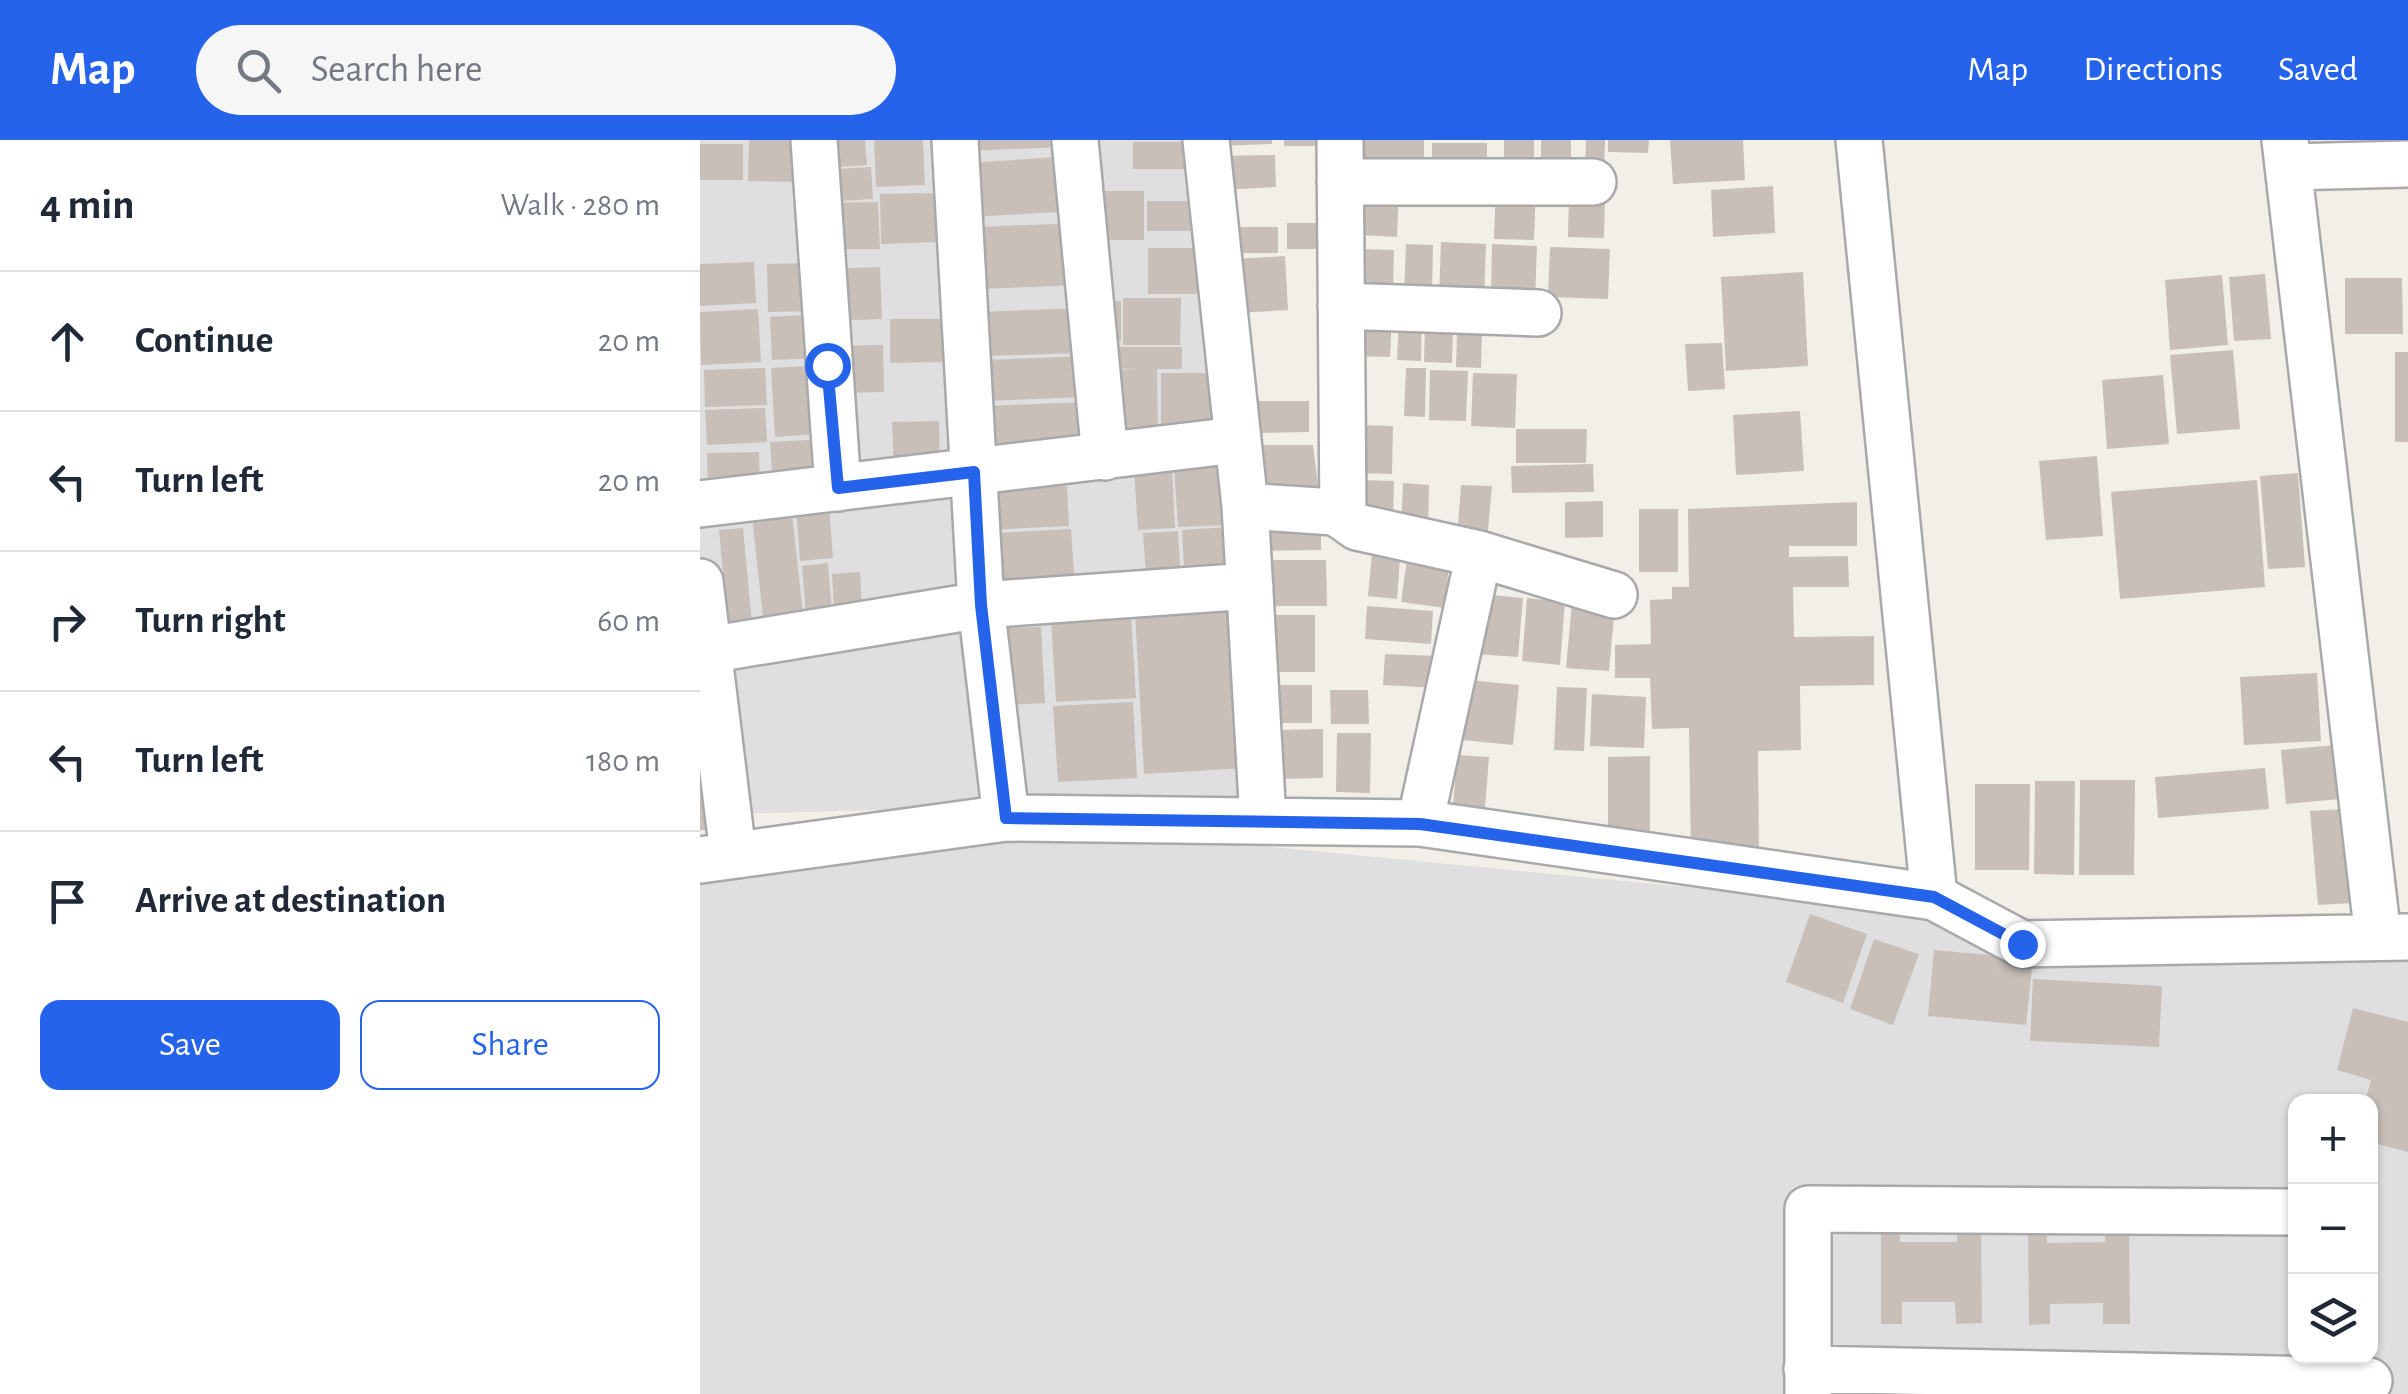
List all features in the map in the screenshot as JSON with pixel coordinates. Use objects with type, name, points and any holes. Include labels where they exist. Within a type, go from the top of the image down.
[{"type":"street","points":[[814,140],[838,488]]},
{"type":"street","points":[[955,140],[981,605],[1006,818]]},
{"type":"street","points":[[1074,140],[1105,457]]},
{"type":"street","points":[[1206,140],[1245,506],[1263,820]]},
{"type":"street","points":[[1860,140],[1934,897]]},
{"type":"street","points":[[700,582],[708,650],[717,857],[1006,818],[1420,824],[1934,897],[2022,944],[2393,937],[2287,153],[2408,164]]},
{"type":"street","points":[[1342,517],[1340,161],[1593,182]]},
{"type":"street","points":[[1342,306],[1538,313]]},
{"type":"street","points":[[700,504],[1236,440]]},
{"type":"street","points":[[1245,506],[1334,512],[1357,528],[1479,554],[1614,595]]},
{"type":"street","points":[[1420,824],[1479,554]]},
{"type":"street","points":[[708,650],[981,605],[1250,586]]},
{"type":"street","points":[[2288,1212],[1808,1209],[1808,1382],[2369,1377]]},
{"type":"shaded area","points":[[700,140],[1200,140],[1259,799],[700,815]]},
{"type":"shaded area","points":[[996,820],[1932,911],[2024,949],[2408,948],[2408,1394],[700,1394],[700,868]]},
{"type":"building","points":[[749,140],[802,140],[801,182],[748,181]]},
{"type":"building","points":[[818,140],[865,140],[867,165],[819,168]]},
{"type":"building","points":[[874,140],[923,140],[925,185],[876,187]]},
{"type":"building","points":[[967,140],[1061,140],[1062,147],[968,151]]},
{"type":"building","points":[[1216,140],[1272,140],[1272,144],[1217,146]]},
{"type":"building","points":[[1284,140],[1320,140],[1320,146],[1284,146]]},
{"type":"building","points":[[1359,140],[1424,140],[1424,169],[1359,169]]},
{"type":"building","points":[[1504,140],[1534,140],[1534,165],[1504,165]]},
{"type":"building","points":[[1541,140],[1571,140],[1571,163],[1541,163]]},
{"type":"building","points":[[1586,140],[1605,140],[1604,170],[1585,169]]},
{"type":"building","points":[[1608,140],[1649,140],[1648,153],[1608,152]]},
{"type":"building","points":[[1670,140],[1743,140],[1745,180],[1673,184]]},
{"type":"building","points":[[1133,142],[1187,142],[1187,169],[1133,169]]},
{"type":"building","points":[[1432,143],[1487,143],[1487,171],[1432,172]]},
{"type":"building","points":[[700,144],[743,144],[743,180],[700,180]]},
{"type":"building","points":[[1275,155],[1276,187],[1221,190],[1220,156]]},
{"type":"building","points":[[1071,156],[1074,211],[973,217],[969,163]]},
{"type":"building","points":[[871,167],[873,199],[821,202],[819,170]]},
{"type":"building","points":[[1496,182],[1536,184],[1534,240],[1494,239]]},
{"type":"building","points":[[1773,186],[1775,233],[1713,237],[1711,190]]},
{"type":"building","points":[[1362,188],[1399,189],[1397,237],[1361,235]]},
{"type":"building","points":[[1087,191],[1144,191],[1144,240],[1087,240]]},
{"type":"building","points":[[1569,192],[1605,193],[1604,238],[1568,237]]},
{"type":"building","points":[[939,193],[940,242],[881,244],[880,194]]},
{"type":"building","points":[[1147,201],[1190,201],[1190,231],[1147,231]]},
{"type":"building","points":[[878,202],[880,249],[824,249],[823,203]]},
{"type":"building","points":[[1079,223],[1081,285],[978,289],[976,227]]},
{"type":"building","points":[[1287,223],[1321,223],[1321,249],[1287,249]]},
{"type":"building","points":[[1230,227],[1278,227],[1278,253],[1230,253]]},
{"type":"building","points":[[1441,242],[1486,244],[1484,300],[1439,298]]},
{"type":"building","points":[[1406,244],[1433,245],[1432,296],[1404,295]]},
{"type":"building","points":[[1492,244],[1537,246],[1535,302],[1491,300]]},
{"type":"building","points":[[1550,247],[1610,249],[1608,299],[1548,297]]},
{"type":"building","points":[[1148,248],[1204,248],[1204,294],[1148,294]]},
{"type":"building","points":[[1361,249],[1394,250],[1393,295],[1359,294]]},
{"type":"building","points":[[1285,256],[1288,310],[1238,313],[1235,259]]},
{"type":"building","points":[[754,262],[756,303],[700,306],[700,264]]},
{"type":"building","points":[[813,263],[814,311],[768,312],[767,264]]},
{"type":"building","points":[[880,267],[882,319],[827,321],[825,269]]},
{"type":"building","points":[[1803,272],[1808,366],[1726,371],[1721,277]]},
{"type":"building","points":[[2265,274],[2271,339],[2234,341],[2229,277]]},
{"type":"building","points":[[2222,275],[2228,345],[2170,350],[2165,280]]},
{"type":"building","points":[[2345,278],[2402,278],[2403,334],[2345,334]]},
{"type":"building","points":[[1123,298],[1181,298],[1180,345],[1123,345]]},
{"type":"building","points":[[1102,301],[1121,301],[1121,341],[1102,341]]},
{"type":"building","points":[[1082,308],[1084,353],[982,356],[980,312]]},
{"type":"building","points":[[758,309],[761,362],[701,365],[700,312]]},
{"type":"building","points":[[1359,313],[1392,314],[1390,357],[1358,356]]},
{"type":"building","points":[[820,314],[822,358],[772,360],[770,317]]},
{"type":"building","points":[[1399,314],[1422,314],[1421,361],[1397,360]]},
{"type":"building","points":[[890,319],[943,319],[943,362],[890,363]]},
{"type":"building","points":[[1425,324],[1453,326],[1452,363],[1424,362]]},
{"type":"building","points":[[1457,331],[1482,331],[1481,368],[1456,367]]},
{"type":"building","points":[[1722,343],[1725,389],[1688,391],[1685,344]]},
{"type":"building","points":[[883,345],[884,392],[836,393],[835,346]]},
{"type":"building","points":[[1108,347],[1182,347],[1182,369],[1157,369],[1158,435],[1112,435],[1111,370],[1138,369],[1108,368]]},
{"type":"building","points":[[2233,350],[2240,429],[2177,434],[2170,355]]},
{"type":"building","points":[[2395,352],[2408,352],[2408,442],[2395,442]]},
{"type":"building","points":[[1084,356],[1085,397],[987,401],[985,360]]},
{"type":"building","points":[[825,365],[829,433],[775,437],[771,368]]},
{"type":"building","points":[[765,368],[767,405],[705,407],[704,370]]},
{"type":"building","points":[[1406,368],[1426,368],[1425,417],[1404,416]]},
{"type":"building","points":[[1430,370],[1468,371],[1466,421],[1429,420]]},
{"type":"building","points":[[1161,373],[1211,373],[1211,425],[1161,425]]},
{"type":"building","points":[[1473,373],[1517,374],[1515,428],[1471,426]]},
{"type":"building","points":[[2163,375],[2169,444],[2107,449],[2102,380]]},
{"type":"building","points":[[1250,401],[1309,401],[1309,432],[1250,433]]},
{"type":"building","points":[[1087,402],[1088,458],[988,462],[986,406]]},
{"type":"building","points":[[765,408],[767,442],[707,445],[705,410]]},
{"type":"building","points":[[1800,411],[1804,471],[1736,475],[1733,415]]},
{"type":"building","points":[[939,421],[940,465],[894,466],[892,422]]},
{"type":"building","points":[[1357,425],[1393,426],[1392,474],[1355,473]]},
{"type":"building","points":[[1516,429],[1587,429],[1586,463],[1516,463]]},
{"type":"building","points":[[828,439],[831,485],[773,488],[770,442]]},
{"type":"building","points":[[1259,445],[1313,445],[1320,501],[1267,498]]},
{"type":"building","points":[[759,452],[760,491],[708,492],[707,453]]},
{"type":"building","points":[[2097,456],[2103,536],[2046,540],[2039,461]]},
{"type":"building","points":[[1223,463],[1227,525],[1178,527],[1174,466]]},
{"type":"building","points":[[1593,464],[1594,492],[1512,493],[1511,466]]},
{"type":"building","points":[[1172,469],[1175,528],[1138,530],[1134,471]]},
{"type":"building","points":[[2298,473],[2305,567],[2268,569],[2260,476]]},
{"type":"building","points":[[1358,480],[1394,481],[1393,524],[1357,523]]},
{"type":"building","points":[[2257,480],[2265,587],[2120,599],[2111,492]]},
{"type":"building","points":[[1403,483],[1429,485],[1428,530],[1401,529]]},
{"type":"building","points":[[1461,485],[1492,486],[1487,541],[1457,539]]},
{"type":"building","points":[[1067,486],[1069,526],[987,530],[986,490]]},
{"type":"building","points":[[1603,501],[1603,537],[1565,538],[1565,502]]},
{"type":"building","points":[[1857,502],[1857,546],[1789,546],[1789,557],[1848,556],[1849,587],[1793,587],[1794,637],[1874,636],[1874,685],[1800,686],[1801,750],[1758,751],[1759,858],[1691,858],[1689,728],[1652,729],[1650,678],[1615,678],[1615,645],[1651,644],[1650,600],[1672,599],[1672,587],[1689,587],[1688,509]]},
{"type":"building","points":[[829,505],[833,558],[800,561],[796,508]]},
{"type":"building","points":[[1639,509],[1678,509],[1678,572],[1639,572]]},
{"type":"building","points":[[792,514],[805,631],[765,635],[752,517]]},
{"type":"building","points":[[1257,515],[1321,515],[1321,550],[1257,551]]},
{"type":"building","points":[[1228,527],[1231,583],[1185,585],[1182,530]]},
{"type":"building","points":[[743,528],[753,635],[729,637],[719,530]]},
{"type":"building","points":[[1071,529],[1075,587],[1000,592],[997,533]]},
{"type":"building","points":[[1178,531],[1181,586],[1147,587],[1143,533]]},
{"type":"building","points":[[1373,543],[1401,546],[1397,599],[1368,596]]},
{"type":"building","points":[[1409,545],[1450,552],[1445,608],[1401,602]]},
{"type":"building","points":[[1265,560],[1326,560],[1327,606],[1265,606]]},
{"type":"building","points":[[828,563],[833,627],[807,628],[802,566]]},
{"type":"building","points":[[860,572],[863,624],[835,625],[832,574]]},
{"type":"building","points":[[1481,594],[1523,598],[1518,657],[1476,654]]},
{"type":"building","points":[[1527,598],[1565,602],[1560,665],[1522,661]]},
{"type":"building","points":[[1572,603],[1615,606],[1609,671],[1566,668]]},
{"type":"building","points":[[1367,606],[1433,611],[1431,644],[1365,639]]},
{"type":"building","points":[[1236,608],[1245,768],[1144,774],[1135,613]]},
{"type":"building","points":[[1131,615],[1136,698],[1056,702],[1051,619]]},
{"type":"building","points":[[1270,615],[1315,615],[1315,672],[1270,672]]},
{"type":"building","points":[[1041,627],[1045,703],[1003,705],[999,628]]},
{"type":"building","points":[[1385,654],[1439,656],[1438,688],[1383,685]]},
{"type":"building","points":[[2317,673],[2321,741],[2244,745],[2240,677]]},
{"type":"building","points":[[1468,680],[1519,685],[1513,745],[1463,740]]},
{"type":"building","points":[[1273,685],[1312,685],[1312,723],[1273,723]]},
{"type":"building","points":[[1557,687],[1587,688],[1584,751],[1554,750]]},
{"type":"building","points":[[1330,690],[1368,690],[1369,724],[1331,724]]},
{"type":"building","points":[[1592,694],[1646,697],[1644,748],[1590,746]]},
{"type":"building","points":[[1133,702],[1137,778],[1058,782],[1053,706]]},
{"type":"building","points":[[1323,729],[1323,778],[1282,779],[1282,730]]},
{"type":"building","points":[[1337,733],[1371,733],[1370,793],[1336,792]]},
{"type":"building","points":[[2336,745],[2340,799],[2286,804],[2281,750]]},
{"type":"building","points":[[1457,755],[1489,757],[1484,820],[1452,818]]},
{"type":"building","points":[[1650,756],[1650,837],[1608,837],[1608,757]]},
{"type":"building","points":[[2265,768],[2269,809],[2158,818],[2155,777]]},
{"type":"building","points":[[2080,780],[2135,780],[2134,875],[2079,875]]},
{"type":"building","points":[[2035,781],[2075,781],[2074,875],[2034,874]]},
{"type":"building","points":[[703,782],[705,830],[700,830],[700,783]]},
{"type":"building","points":[[1975,784],[2030,784],[2029,870],[1975,870]]},
{"type":"building","points":[[2344,809],[2352,903],[2318,905],[2310,811]]},
{"type":"building","points":[[1810,914],[1867,934],[1843,1003],[1786,982]]},
{"type":"building","points":[[1874,939],[1919,954],[1893,1025],[1850,1009]]},
{"type":"building","points":[[1934,950],[2033,959],[2026,1025],[1928,1016]]},
{"type":"building","points":[[2033,979],[2162,986],[2159,1047],[2030,1041]]},
{"type":"building","points":[[2353,1008],[2408,1022],[2408,1152],[2378,1144],[2378,1094],[2367,1094],[2371,1080],[2337,1070]]},
{"type":"building","points":[[1957,1225],[1981,1225],[1982,1323],[1956,1324],[1955,1302],[1902,1302],[1902,1324],[1881,1324],[1881,1226],[1900,1226],[1900,1242],[1957,1242]]},
{"type":"building","points":[[2105,1226],[2129,1226],[2130,1324],[2103,1324],[2103,1303],[2050,1304],[2050,1324],[2029,1325],[2028,1227],[2047,1227],[2047,1243],[2105,1242]]},
{"type":"route","points":[[827,365],[838,488],[974,472],[981,605],[1006,818],[1420,824],[1934,897],[2022,944]]}]
